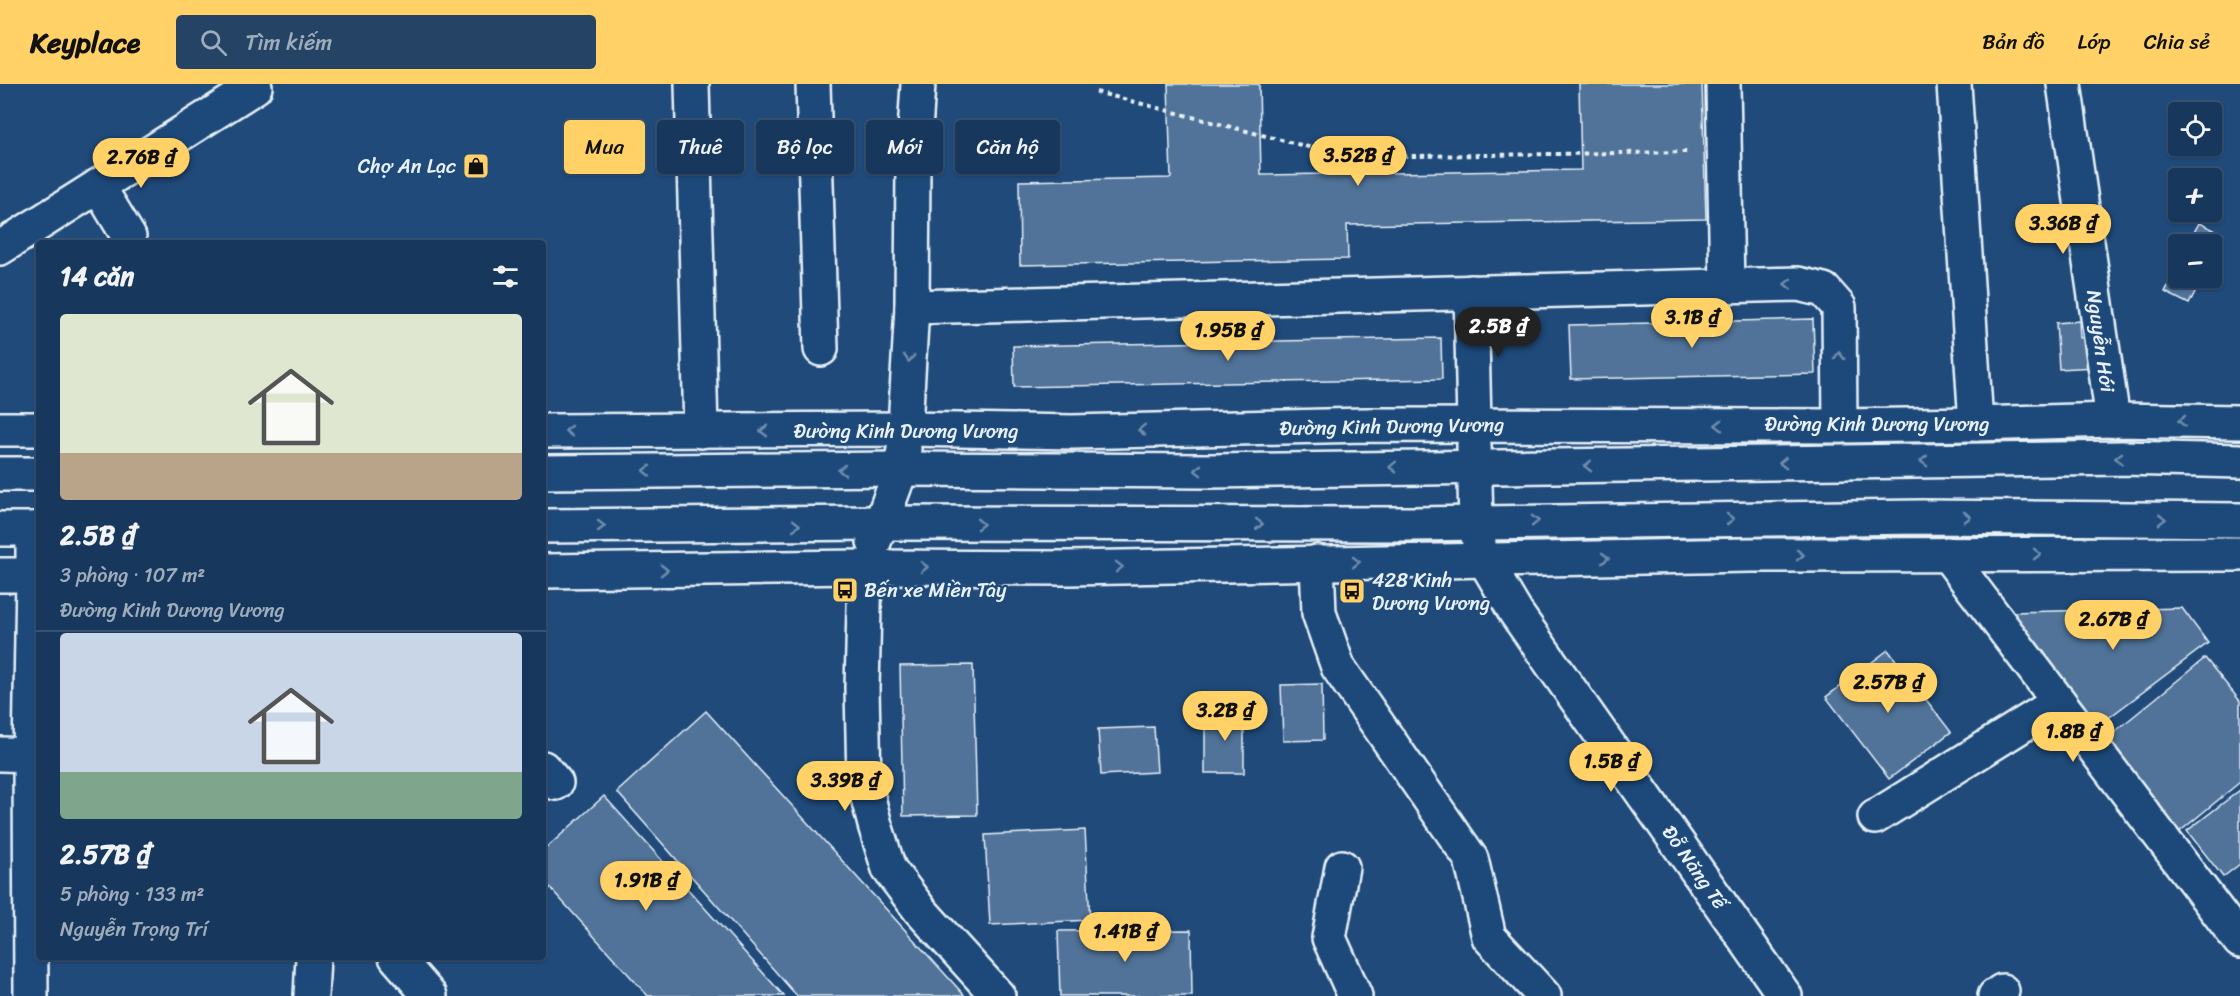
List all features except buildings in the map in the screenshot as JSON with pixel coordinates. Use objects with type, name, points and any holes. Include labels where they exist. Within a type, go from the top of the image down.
[{"type":"main road","points":[[692,84],[701,431]]},
{"type":"main road","points":[[813,84],[821,349]]},
{"type":"main road","points":[[918,84],[913,164],[912,307],[906,409],[907,429],[901,469],[865,567],[862,688],[864,782],[889,869],[920,910],[998,996]]},
{"type":"main road","points":[[1724,84],[1727,286]]},
{"type":"main road","points":[[1954,84],[1976,424]]},
{"type":"main road","name":"Nguyễn Hới","points":[[2064,84],[2112,420]]},
{"type":"main road","points":[[0,248],[255,87]]},
{"type":"main road","points":[[98,186],[129,237]]},
{"type":"main road","points":[[912,307],[1798,284],[1824,290],[1839,307],[1841,462]]},
{"type":"main road","name":"Đỗ Năng Tế","points":[[1471,292],[1476,523],[1484,559],[1516,613],[1785,996]]},
{"type":"main road","name":"Đường Kinh Dương Vương","points":[[546,431],[907,429],[1072,432],[1365,425],[1840,426],[2112,420],[2240,422]]},
{"type":"main road","points":[[0,429],[36,429]]},
{"type":"main road","name":"Đường Kinh Dương Vương","points":[[546,472],[901,469],[1209,471],[2123,458],[2240,461]]},
{"type":"main road","points":[[0,474],[36,474]]},
{"type":"main road","points":[[1922,517],[1947,554],[2240,941]]},
{"type":"main road","points":[[546,526],[880,523],[1092,525],[1476,523],[1922,517],[2240,520]]},
{"type":"main road","points":[[0,529],[36,530],[36,575],[23,755],[31,996]]},
{"type":"main road","points":[[546,571],[865,567],[1069,568],[1484,559],[1947,554],[2240,554]]},
{"type":"main road","points":[[1317,562],[1318,613],[1338,667],[1471,859],[1489,937],[1544,996]]},
{"type":"main road","points":[[0,575],[36,575]]},
{"type":"main road","points":[[1875,818],[2059,702]]},
{"type":"main road","points":[[1342,867],[1329,938],[1355,996]]},
{"type":"main road","points":[[310,996],[313,960]]},
{"type":"main road","points":[[399,960],[430,996]]},
{"type":"path","points":[[1096,92],[1347,157],[1725,152]]},
{"type":"place","name":"Chợ An Lạc","points":[[476,166]]},
{"type":"place","name":"Bến xe Miền Tây","points":[[845,590]]},
{"type":"place","name":"428 Kinh Dương Vương","points":[[1352,591]]}]
